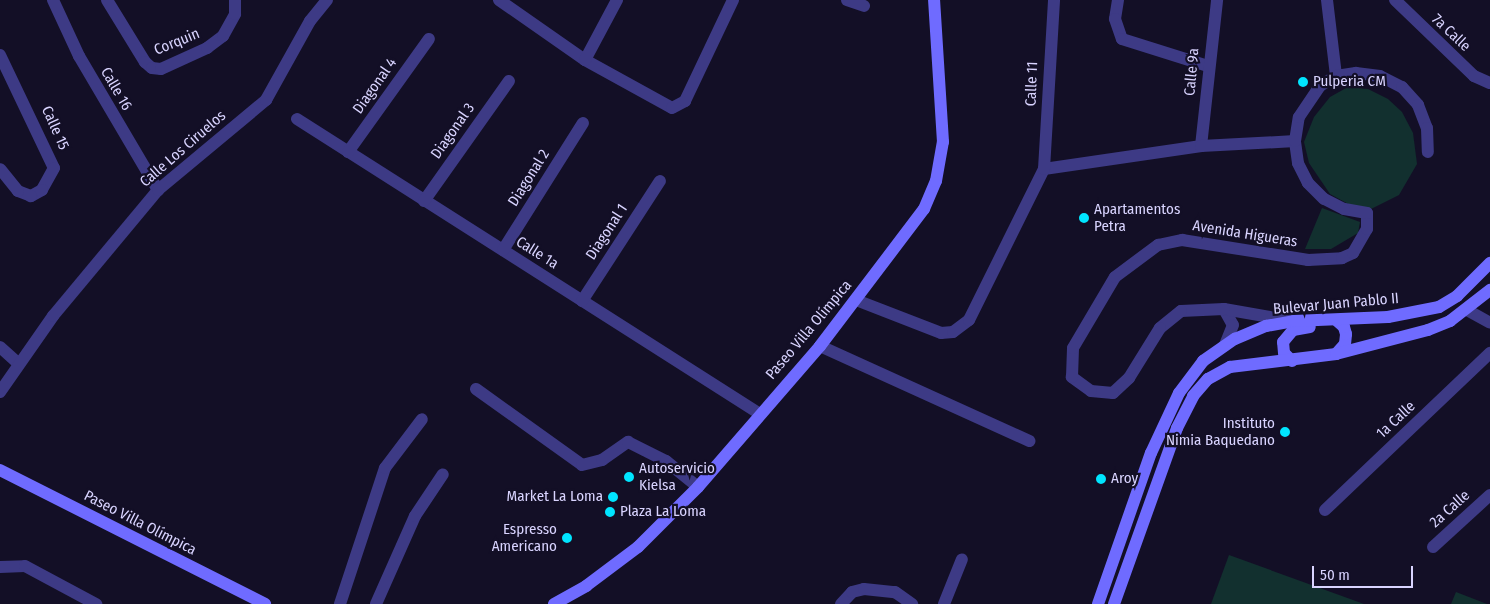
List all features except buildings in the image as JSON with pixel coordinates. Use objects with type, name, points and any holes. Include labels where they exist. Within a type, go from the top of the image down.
[{"type":"main road","name":"Paseo Villa Olímpica","points":[[554,604],[586,586],[638,547],[698,487],[820,346],[924,209],[936,181],[943,142],[934,0]]},
{"type":"main road","name":"Bulevar Juan Pablo II","points":[[1098,604],[1132,501],[1168,415],[1193,373],[1225,346],[1266,326],[1294,321],[1336,321],[1388,317],[1439,307],[1457,296],[1490,263]]},
{"type":"main road","points":[[1114,604],[1177,428],[1193,396],[1208,379],[1230,367],[1292,361],[1336,354],[1428,330],[1467,310],[1490,290]]},
{"type":"main road","points":[[1292,361],[1284,353],[1286,337],[1293,330],[1313,327],[1321,321]]},
{"type":"main road","points":[[1336,321],[1344,327],[1346,334],[1345,344],[1336,354]]},
{"type":"main road","name":"Paseo Villa Olímpica","points":[[0,470],[265,604]]},
{"type":"street","name":"Calle 16","points":[[53,0],[79,56],[158,190]]},
{"type":"street","name":"Corquin","points":[[107,0],[145,62],[152,68],[161,69],[207,48],[223,36],[235,14],[235,0]]},
{"type":"street","name":"Calle Los Ciruelos","points":[[0,392],[18,363],[158,190],[266,100],[305,28],[327,0]]},
{"type":"street","points":[[499,0],[585,60],[664,105],[679,107],[685,101],[733,0]]},
{"type":"street","points":[[585,60],[617,0]]},
{"type":"street","points":[[847,0],[864,6]]},
{"type":"street","name":"Calle 11","points":[[1044,169],[1054,0]]},
{"type":"street","points":[[1118,0],[1115,19],[1122,39],[1208,66]]},
{"type":"street","name":"Calle 9a","points":[[1201,146],[1208,66],[1217,0]]},
{"type":"street","points":[[1327,0],[1336,76],[1356,73],[1380,76],[1402,87],[1418,105],[1428,128],[1428,152]]},
{"type":"street","name":"7a Calle","points":[[1395,0],[1474,76],[1490,83]]},
{"type":"street","name":"Diagonal 4","points":[[348,152],[429,39]]},
{"type":"street","name":"Calle 15","points":[[0,55],[54,168],[51,179],[36,195],[18,191],[0,169]]},
{"type":"street","name":"Avenida Higueras","points":[[1294,321],[1224,309],[1181,311],[1168,319],[1129,378],[1113,392],[1091,391],[1072,377],[1072,348],[1115,277],[1158,245],[1182,240],[1308,260],[1342,258],[1353,252],[1367,229],[1367,213],[1344,209],[1324,199],[1308,183],[1302,170],[1295,141],[1299,117],[1311,96],[1336,76]]},
{"type":"street","name":"Diagonal 3","points":[[424,201],[509,81]]},
{"type":"street","name":"Calle 1a","points":[[297,119],[760,414]]},
{"type":"street","name":"Diagonal 2","points":[[503,250],[583,123]]},
{"type":"street","points":[[856,300],[942,333],[963,327],[970,320],[1044,169],[1201,146],[1295,141]]},
{"type":"street","name":"Diagonal 1","points":[[582,301],[660,181]]},
{"type":"street","points":[[1224,309],[1233,325],[1225,346]]},
{"type":"street","points":[[1467,310],[1490,323]]},
{"type":"street","points":[[820,346],[1029,441]]},
{"type":"street","points":[[0,347],[18,363]]},
{"type":"street","name":"1a Calle","points":[[1325,510],[1490,353]]},
{"type":"street","points":[[476,389],[582,465],[602,460],[628,442],[666,461],[698,487]]},
{"type":"street","points":[[340,604],[385,468],[422,419]]},
{"type":"street","points":[[376,604],[415,516],[443,474]]},
{"type":"street","name":"2a Calle","points":[[1433,547],[1490,495]]},
{"type":"street","points":[[944,604],[962,559]]},
{"type":"street","points":[[0,566],[25,566],[96,604]]},
{"type":"street","points":[[841,604],[852,592],[873,589],[895,592],[912,604]]},
{"type":"green space","points":[[1348,87],[1368,89],[1388,99],[1402,112],[1413,133],[1417,164],[1399,195],[1371,209],[1352,206],[1330,194],[1309,163],[1304,142],[1314,117],[1330,97]]},
{"type":"green space","points":[[1322,208],[1360,222],[1358,233],[1331,249],[1305,249]]},
{"type":"green space","points":[[1229,555],[1364,604],[1211,604]]},
{"type":"green space","points":[[1456,592],[1487,604],[1451,604]]},
{"type":"place","name":"Pulperia CM","points":[[1303,82]]},
{"type":"place","name":"Apartamentos Petra","points":[[1084,218]]},
{"type":"place","name":"Instituto Nimia Baquedano","points":[[1285,432]]},
{"type":"place","name":"Autoservicio Kielsa","points":[[629,477]]},
{"type":"place","name":"Aroy","points":[[1101,479]]},
{"type":"place","name":"Market La Loma","points":[[613,497]]},
{"type":"place","name":"Plaza La Loma","points":[[610,512]]},
{"type":"place","name":"Espresso Americano","points":[[567,538]]}]
